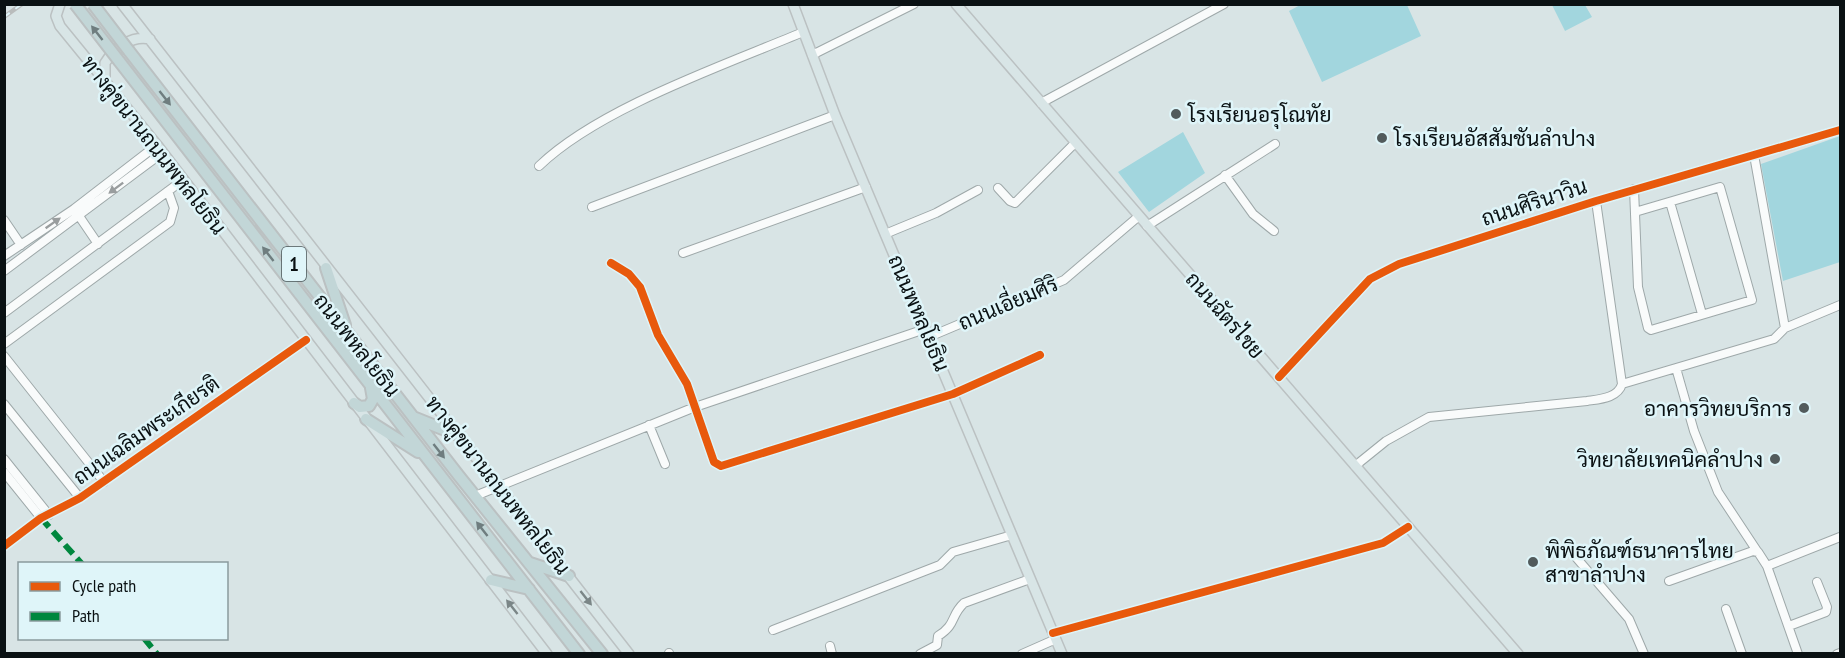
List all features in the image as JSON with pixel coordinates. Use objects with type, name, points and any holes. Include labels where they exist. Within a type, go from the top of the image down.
[{"type":"highway","name":"ถนนพหลโยธิน","points":[[75,4],[579,654]]},
{"type":"highway","name":"ถนนพหลโยธิน","points":[[93,4],[412,417],[602,654]]},
{"type":"highway","points":[[326,268],[347,333]]},
{"type":"highway","points":[[354,403],[365,407],[372,404],[371,387]]},
{"type":"highway","points":[[412,417],[457,432]]},
{"type":"highway","points":[[366,419],[426,457]]},
{"type":"highway","points":[[464,505],[475,496]]},
{"type":"highway","points":[[529,563],[569,576]]},
{"type":"highway","points":[[491,580],[529,589]]},
{"type":"main road","name":"ทางคู่ขนานถนนพหลโยธิน","points":[[60,4],[56,16],[60,26],[160,149],[548,654]]},
{"type":"main road","name":"ทางคู่ขนานถนนพหลโยธิน","points":[[122,4],[629,654]]},
{"type":"main road","name":"ถนนพหลโยธิน","points":[[793,4],[835,115],[1062,654]]},
{"type":"main road","name":"ถนนฉัตรไชย","points":[[956,4],[1518,654]]},
{"type":"main road","points":[[105,83],[104,69],[108,59],[129,41],[139,38],[150,39]]},
{"type":"street","points":[[812,55],[914,4]]},
{"type":"street","points":[[1041,103],[1224,4]]},
{"type":"street","points":[[539,166],[565,145],[626,110],[803,32]]},
{"type":"street","points":[[592,207],[835,115]]},
{"type":"street","name":"ถนนศิรินาวิน","points":[[1279,377],[1370,279],[1399,264],[1634,189],[1840,130]]},
{"type":"street","points":[[998,188],[1014,203],[1076,143]]},
{"type":"street","points":[[1147,226],[1275,144]]},
{"type":"street","points":[[4,271],[76,212],[160,149]]},
{"type":"street","points":[[1754,155],[1785,328]]},
{"type":"street","points":[[1225,175],[1253,214],[1274,231]]},
{"type":"street","points":[[4,313],[183,180]]},
{"type":"street","points":[[1634,189],[1638,287],[1648,328],[1651,330],[1752,300],[1720,187],[1635,212]]},
{"type":"street","points":[[683,253],[866,188]]},
{"type":"street","points":[[885,234],[936,213],[978,190]]},
{"type":"street","points":[[4,344],[170,222],[174,208],[168,191]]},
{"type":"street","points":[[1355,466],[1386,441],[1429,417],[1587,401],[1619,392],[1622,384],[1596,201]]},
{"type":"street","points":[[1670,202],[1702,314]]},
{"type":"street","points":[[76,212],[98,244]]},
{"type":"street","points":[[4,256],[76,212]]},
{"type":"street","name":"ถนนเอี่ยมศิริ","points":[[475,496],[695,407],[927,333],[1064,280],[1138,216]]},
{"type":"street","points":[[4,220],[21,245]]},
{"type":"street","points":[[611,263],[629,274],[640,287],[651,321],[687,384],[714,462],[721,466],[953,394],[1040,355]]},
{"type":"street","points":[[1622,384],[1774,339],[1785,328],[1840,305]]},
{"type":"street","name":"ถนนเฉลิมพระเกียรติ","points":[[4,546],[45,517],[81,498],[306,340]]},
{"type":"street","points":[[4,356],[104,482]]},
{"type":"street","points":[[1676,368],[1694,431],[1718,492],[1767,566],[1798,654]]},
{"type":"street","points":[[4,404],[81,498]]},
{"type":"street","points":[[649,425],[665,464]]},
{"type":"street","points":[[4,459],[45,517]]},
{"type":"street","points":[[4,472],[45,517]]},
{"type":"street","points":[[1022,654],[1054,636],[1383,543],[1408,527]]},
{"type":"street","points":[[773,630],[940,566],[953,552],[1012,535]]},
{"type":"street","points":[[1767,566],[1840,537]]},
{"type":"street","points":[[1669,581],[1757,551]]},
{"type":"street","points":[[1574,555],[1629,619],[1644,654]]},
{"type":"street","points":[[920,654],[937,645],[938,636],[952,626],[959,608],[964,603],[1030,579]]},
{"type":"street","points":[[1789,626],[1826,612],[1827,607],[1817,582]]},
{"type":"street","points":[[1726,609],[1742,654]]},
{"type":"shaded area","points":[[1302,4],[1407,5],[1421,36],[1322,82],[1289,11]]},
{"type":"shaded area","points":[[1552,5],[1585,5],[1592,17],[1565,31]]},
{"type":"shaded area","points":[[1183,132],[1205,173],[1149,212],[1118,172]]},
{"type":"shaded area","points":[[1840,136],[1840,262],[1783,281],[1761,164]]},
{"type":"railway","points":[[4,17],[22,4]]},
{"type":"marked path","points":[[41,518],[80,562]]},
{"type":"marked path","points":[[146,640],[157,654]]},
{"type":"cycle path","points":[[1279,377],[1370,279],[1399,264],[1596,201],[1840,130]]},
{"type":"cycle path","points":[[611,263],[629,274],[640,287],[658,335],[687,384],[714,462],[721,466],[953,394],[1040,355]]},
{"type":"cycle path","points":[[4,546],[41,518],[80,498],[306,340]]},
{"type":"cycle path","points":[[1053,633],[1383,543],[1408,527]]},
{"type":"place","name":"โรงเรียนอรุโณทัย","points":[[1176,114]]},
{"type":"place","name":"โรงเรียนอัสสัมชันลำปาง","points":[[1382,138]]},
{"type":"place","name":"อาคารวิทยบริการ","points":[[1804,408]]},
{"type":"place","name":"วิทยาลัยเทคนิคลำปาง","points":[[1775,459]]},
{"type":"place","name":"พิพิธภัณฑ์ธนาคารไทย สาขาลำปาง","points":[[1533,562]]}]
